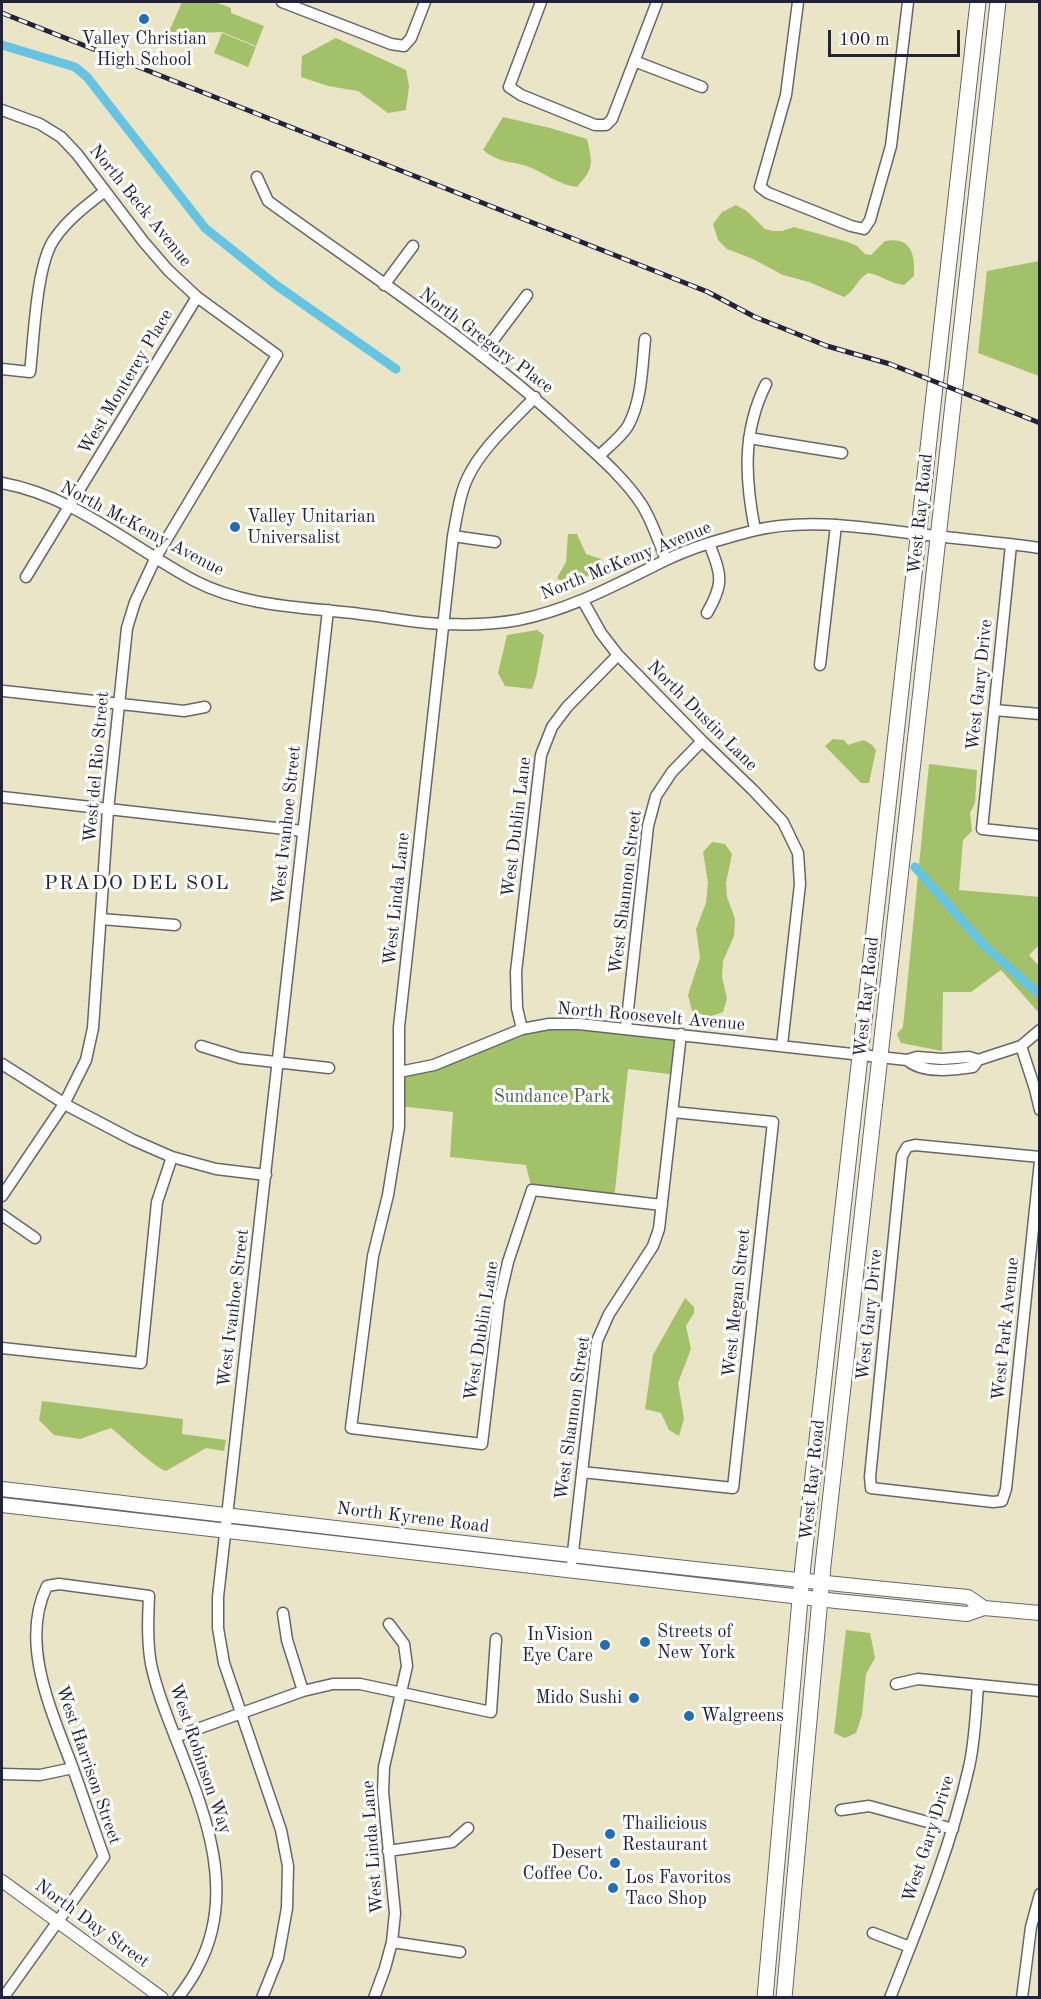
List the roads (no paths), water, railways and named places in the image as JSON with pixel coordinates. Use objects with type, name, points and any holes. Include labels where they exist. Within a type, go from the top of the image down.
[{"type":"main road","name":"West Ray Road","points":[[765,1998],[801,1589],[978,2]]},
{"type":"main road","name":"West Ray Road","points":[[784,1998],[821,1583],[998,2]]},
{"type":"main road","name":"North Kyrene Road","points":[[2,1489],[573,1555],[801,1589]]},
{"type":"main road","name":"North Kyrene Road","points":[[2,1505],[571,1570],[801,1589],[821,1583],[968,1597],[984,1608]]},
{"type":"main road","points":[[801,1589],[820,1599],[967,1614],[984,1608],[1040,1613]]},
{"type":"street","points":[[282,2],[305,6],[391,44],[404,46],[411,38],[425,2]]},
{"type":"street","points":[[541,2],[509,87],[521,95],[595,125],[606,125],[612,119],[657,2]]},
{"type":"street","points":[[798,2],[786,95],[760,187],[768,193],[864,229],[870,220],[891,146],[908,2]]},
{"type":"street","points":[[634,61],[702,87]]},
{"type":"street","name":"North Beck Avenue","points":[[2,110],[40,124],[61,137],[77,154],[168,270],[197,297],[277,355]]},
{"type":"street","name":"North Gregory Place","points":[[256,177],[268,201],[482,355],[535,397],[624,483],[643,507],[666,560]]},
{"type":"street","points":[[2,369],[30,372],[42,270],[53,239],[74,216],[105,191]]},
{"type":"street","points":[[384,285],[413,246]]},
{"type":"street","points":[[482,355],[526,295]]},
{"type":"street","name":"West Monterey Place","points":[[26,577],[197,297]]},
{"type":"street","points":[[598,456],[627,428],[637,404],[645,339]]},
{"type":"street","name":"West del Rio Street","points":[[2,1196],[64,1104],[86,1060],[93,1028],[108,810],[127,628],[135,602],[156,557],[277,355]]},
{"type":"street","points":[[755,530],[747,482],[749,438],[759,399],[766,384]]},
{"type":"street","name":"West Linda Lane","points":[[482,1444],[351,1428],[373,1256],[388,1195],[399,1126],[399,1027],[453,536],[458,509],[468,478],[488,448],[535,397]]},
{"type":"street","points":[[749,438],[842,453]]},
{"type":"street","name":"North McKemy Avenue","points":[[2,483],[25,488],[71,506],[197,582],[238,597],[276,605],[444,624],[519,620],[583,601],[666,560],[709,543],[755,530],[796,525],[836,525],[1040,548]]},
{"type":"street","points":[[820,665],[836,525]]},
{"type":"street","points":[[453,536],[495,542]]},
{"type":"street","points":[[706,613],[718,593],[720,581],[709,543]]},
{"type":"street","name":"West Gary Drive","points":[[1011,545],[982,829],[1040,835]]},
{"type":"street","name":"North Dustin Lane","points":[[583,601],[601,633],[618,656],[783,822],[798,853],[800,884],[782,1046]]},
{"type":"street","name":"West Ivanhoe Street","points":[[262,1998],[278,1958],[287,1908],[288,1866],[281,1830],[224,1663],[218,1628],[218,1597],[328,610]]},
{"type":"street","name":"West Dublin Lane","points":[[522,1029],[517,1008],[516,972],[541,754],[552,727],[567,708],[618,656]]},
{"type":"street","points":[[4,691],[184,711],[205,706]]},
{"type":"street","points":[[994,710],[1040,714]]},
{"type":"street","name":"West Shannon Street","points":[[626,1028],[648,826],[656,796],[672,771],[702,741]]},
{"type":"street","points":[[2,797],[303,831]]},
{"type":"street","points":[[101,919],[175,926]]},
{"type":"street","name":"North Roosevelt Avenue","points":[[399,1072],[434,1065],[522,1029],[559,1024],[626,1028],[907,1060],[917,1057],[942,1059],[969,1057],[978,1060],[1021,1046],[1040,1030]]},
{"type":"street","name":"West Shannon Street","points":[[571,1570],[597,1341],[609,1314],[653,1246],[659,1229],[681,1034]]},
{"type":"street","points":[[201,1046],[240,1058],[330,1068]]},
{"type":"street","points":[[1021,1046],[1040,1110]]},
{"type":"street","points":[[2,1064],[64,1104],[171,1157],[216,1169],[266,1175]]},
{"type":"street","name":"West Megan Street","points":[[582,1472],[733,1488],[773,1122],[673,1112]]},
{"type":"street","name":"West Gary Drive","points":[[1002,1501],[993,1502],[871,1488],[870,1477],[902,1155],[907,1147],[915,1145],[1040,1159]]},
{"type":"street","points":[[2,1348],[141,1363],[157,1202],[171,1157]]},
{"type":"street","name":"West Park Avenue","points":[[1002,1501],[1006,1490],[1040,1159]]},
{"type":"street","name":"West Dublin Lane","points":[[482,1444],[499,1301],[508,1262],[532,1190],[662,1205]]},
{"type":"street","points":[[2,1215],[35,1238]]},
{"type":"street","name":"West Harrison Street","points":[[3,1998],[104,1857],[43,1686],[36,1638],[41,1597],[47,1586],[59,1584],[149,1596]]},
{"type":"street","name":"West Robinson Way","points":[[149,1596],[147,1626],[151,1665],[162,1703],[212,1839],[216,1866],[217,1892],[212,1929],[199,1966],[178,1998]]},
{"type":"street","points":[[284,1613],[287,1640],[303,1691]]},
{"type":"street","name":"West Linda Lane","points":[[374,1998],[392,1942],[395,1913],[383,1792],[384,1767],[406,1666],[404,1644],[389,1624]]},
{"type":"street","points":[[175,1737],[303,1691],[333,1684],[360,1684],[491,1712],[496,1639]]},
{"type":"street","points":[[896,1684],[918,1679],[1040,1691]]},
{"type":"street","name":"West Gary Drive","points":[[890,1998],[942,1864],[953,1829],[970,1766],[978,1685]]},
{"type":"street","points":[[2,1774],[40,1775],[73,1768]]},
{"type":"street","points":[[841,1810],[869,1806],[953,1829]]},
{"type":"street","points":[[388,1851],[452,1842],[468,1828]]},
{"type":"street","name":"North Day Street","points":[[2,1881],[162,1998]]},
{"type":"street","points":[[1022,1998],[1040,1894]]},
{"type":"street","points":[[873,1933],[910,1947]]},
{"type":"street","points":[[392,1942],[460,1952]]},
{"type":"waterway","points":[[2,45],[75,67],[87,77],[205,228],[276,285],[396,369]]},
{"type":"waterway","points":[[915,867],[984,945],[1040,995]]},
{"type":"railway","points":[[2,13],[708,292],[755,317],[827,346],[890,364],[1040,423]]},
{"type":"place","name":"Valley Christian High School","points":[[144,19]]},
{"type":"place","name":"Valley Unitarian Universalist","points":[[235,527]]},
{"type":"place","name":"Streets of New York","points":[[645,1642]]},
{"type":"place","name":"InVision Eye Care","points":[[605,1645]]},
{"type":"place","name":"Mido Sushi","points":[[634,1698]]},
{"type":"place","name":"Walgreens","points":[[689,1716]]},
{"type":"place","name":"Thailicious Restaurant","points":[[610,1834]]},
{"type":"place","name":"Desert Coffee Co.","points":[[615,1863]]},
{"type":"place","name":"Los Favoritos Taco Shop","points":[[613,1888]]},
{"type":"district","name":"PRADO DEL SOL","points":[[137,884]]},
{"type":"park label","name":"Sundance Park","points":[[552,1097]]}]
